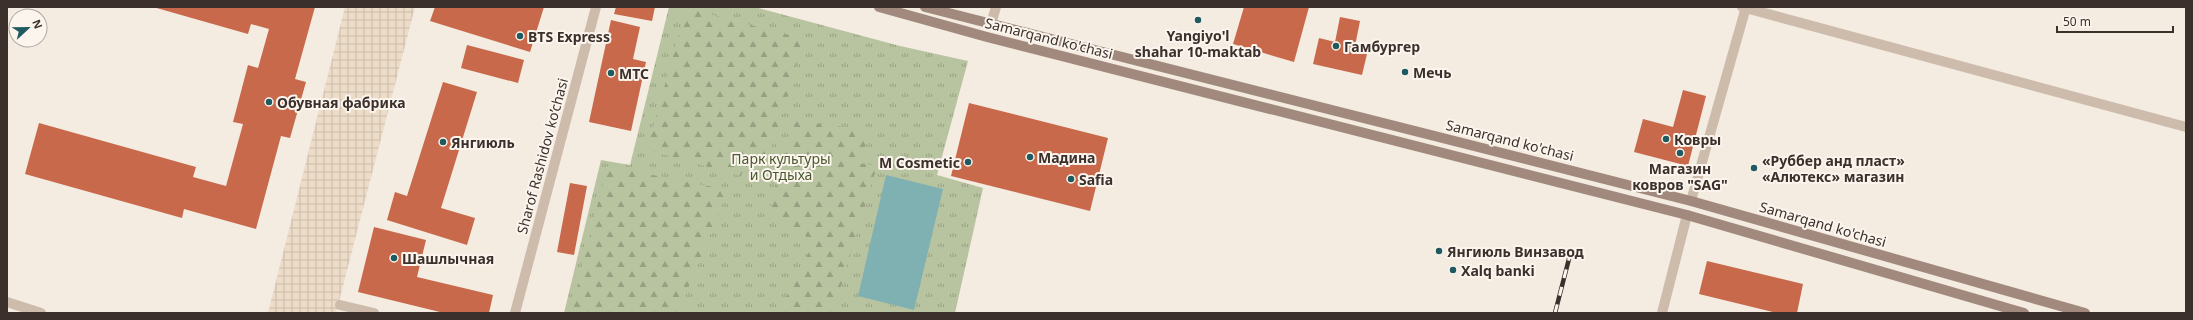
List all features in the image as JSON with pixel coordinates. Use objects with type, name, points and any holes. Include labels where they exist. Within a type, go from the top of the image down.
[{"type":"main road","name":"Samarqand ko'chasi","points":[[879,7],[1687,215],[2024,313]]},
{"type":"main road","name":"Samarqand ko'chasi","points":[[925,7],[1262,91],[1690,201],[2085,313]]},
{"type":"main road","points":[[987,36],[991,24]]},
{"type":"main road","points":[[1687,215],[1690,201]]},
{"type":"street","name":"Sharof Rashidov ko’chasi","points":[[515,313],[596,7]]},
{"type":"street","points":[[991,24],[996,7]]},
{"type":"street","points":[[1690,201],[1745,7],[2186,127]]},
{"type":"street","points":[[1662,313],[1687,215]]},
{"type":"street","points":[[7,302],[41,313]]},
{"type":"street","points":[[340,305],[374,313]]},
{"type":"green space","name":"Парк культуры и Отдыха","points":[[669,7],[755,7],[900,46],[968,61],[937,175],[983,188],[955,313],[564,313],[601,160],[630,165]]},
{"type":"green space","points":[[686,8],[803,39],[769,158],[747,157],[741,176],[647,150]]},
{"type":"green space","points":[[796,120],[870,131],[860,163],[877,166],[833,313],[778,313],[814,242],[769,211]]},
{"type":"green space","points":[[607,166],[728,190],[678,313],[571,313]]},
{"type":"shaded area","points":[[345,7],[415,7],[336,313],[268,313]]},
{"type":"water","points":[[886,175],[943,189],[914,310],[858,296]]},
{"type":"building","name":"Обувная фабрика","points":[[153,7],[315,7],[295,79],[306,82],[290,138],[281,136],[256,229],[184,209],[182,218],[25,174],[39,123],[196,167],[193,177],[226,186],[243,124],[233,122],[248,65],[258,68],[269,29],[251,24],[248,34]]},
{"type":"building","points":[[435,7],[544,7],[530,52],[430,21]]},
{"type":"building","points":[[616,7],[655,7],[652,21],[614,14]]},
{"type":"building","points":[[1244,7],[1309,7],[1294,62],[1233,44]]},
{"type":"building","name":"Гамбургер","points":[[1340,17],[1360,21],[1354,51],[1367,54],[1362,75],[1313,64],[1319,38],[1335,42]]},
{"type":"building","points":[[611,20],[640,27],[633,59],[646,62],[631,131],[589,122]]},
{"type":"building","points":[[467,45],[524,60],[518,83],[461,68]]},
{"type":"building","name":"Янгиюль","points":[[443,82],[477,92],[441,208],[475,218],[467,245],[387,220],[395,192],[407,196]]},
{"type":"building","name":"Ковры","points":[[1683,90],[1706,96],[1688,166],[1634,152],[1643,119],[1673,127]]},
{"type":"building","name":"Мадина","points":[[969,103],[1108,138],[1090,211],[951,176]]},
{"type":"building","points":[[570,183],[587,186],[574,255],[557,252]]},
{"type":"building","name":"Шашлычная","points":[[374,227],[426,240],[417,277],[493,295],[489,313],[444,313],[358,292]]},
{"type":"building","points":[[1707,261],[1803,284],[1797,313],[1777,313],[1699,294]]},
{"type":"railway","points":[[1555,313],[1571,251]]},
{"type":"place","name":"Yangiyo'l shahar 10-maktab","points":[[1198,20]]},
{"type":"place","name":"BTS Express","points":[[520,36]]},
{"type":"place","name":"Гамбургер","points":[[1336,46]]},
{"type":"place","name":"Мечь","points":[[1405,72]]},
{"type":"place","name":"МТС","points":[[611,73]]},
{"type":"place","name":"Обувная фабрика","points":[[269,102]]},
{"type":"place","name":"Ковры","points":[[1666,139]]},
{"type":"place","name":"Янгиюль","points":[[443,142]]},
{"type":"place","name":"Магазин ковров \"SAG\"","points":[[1680,153]]},
{"type":"place","name":"Мадина","points":[[1030,157]]},
{"type":"place","name":"M Cosmetic","points":[[968,162]]},
{"type":"place","name":"«Руббер анд пласт» «Алютекс» магазин","points":[[1754,168]]},
{"type":"place","name":"Safia","points":[[1071,179]]},
{"type":"place","name":"Янгиюль Винзавод","points":[[1439,251]]},
{"type":"place","name":"Шашлычная","points":[[394,258]]},
{"type":"place","name":"Xalq banki","points":[[1453,270]]}]
